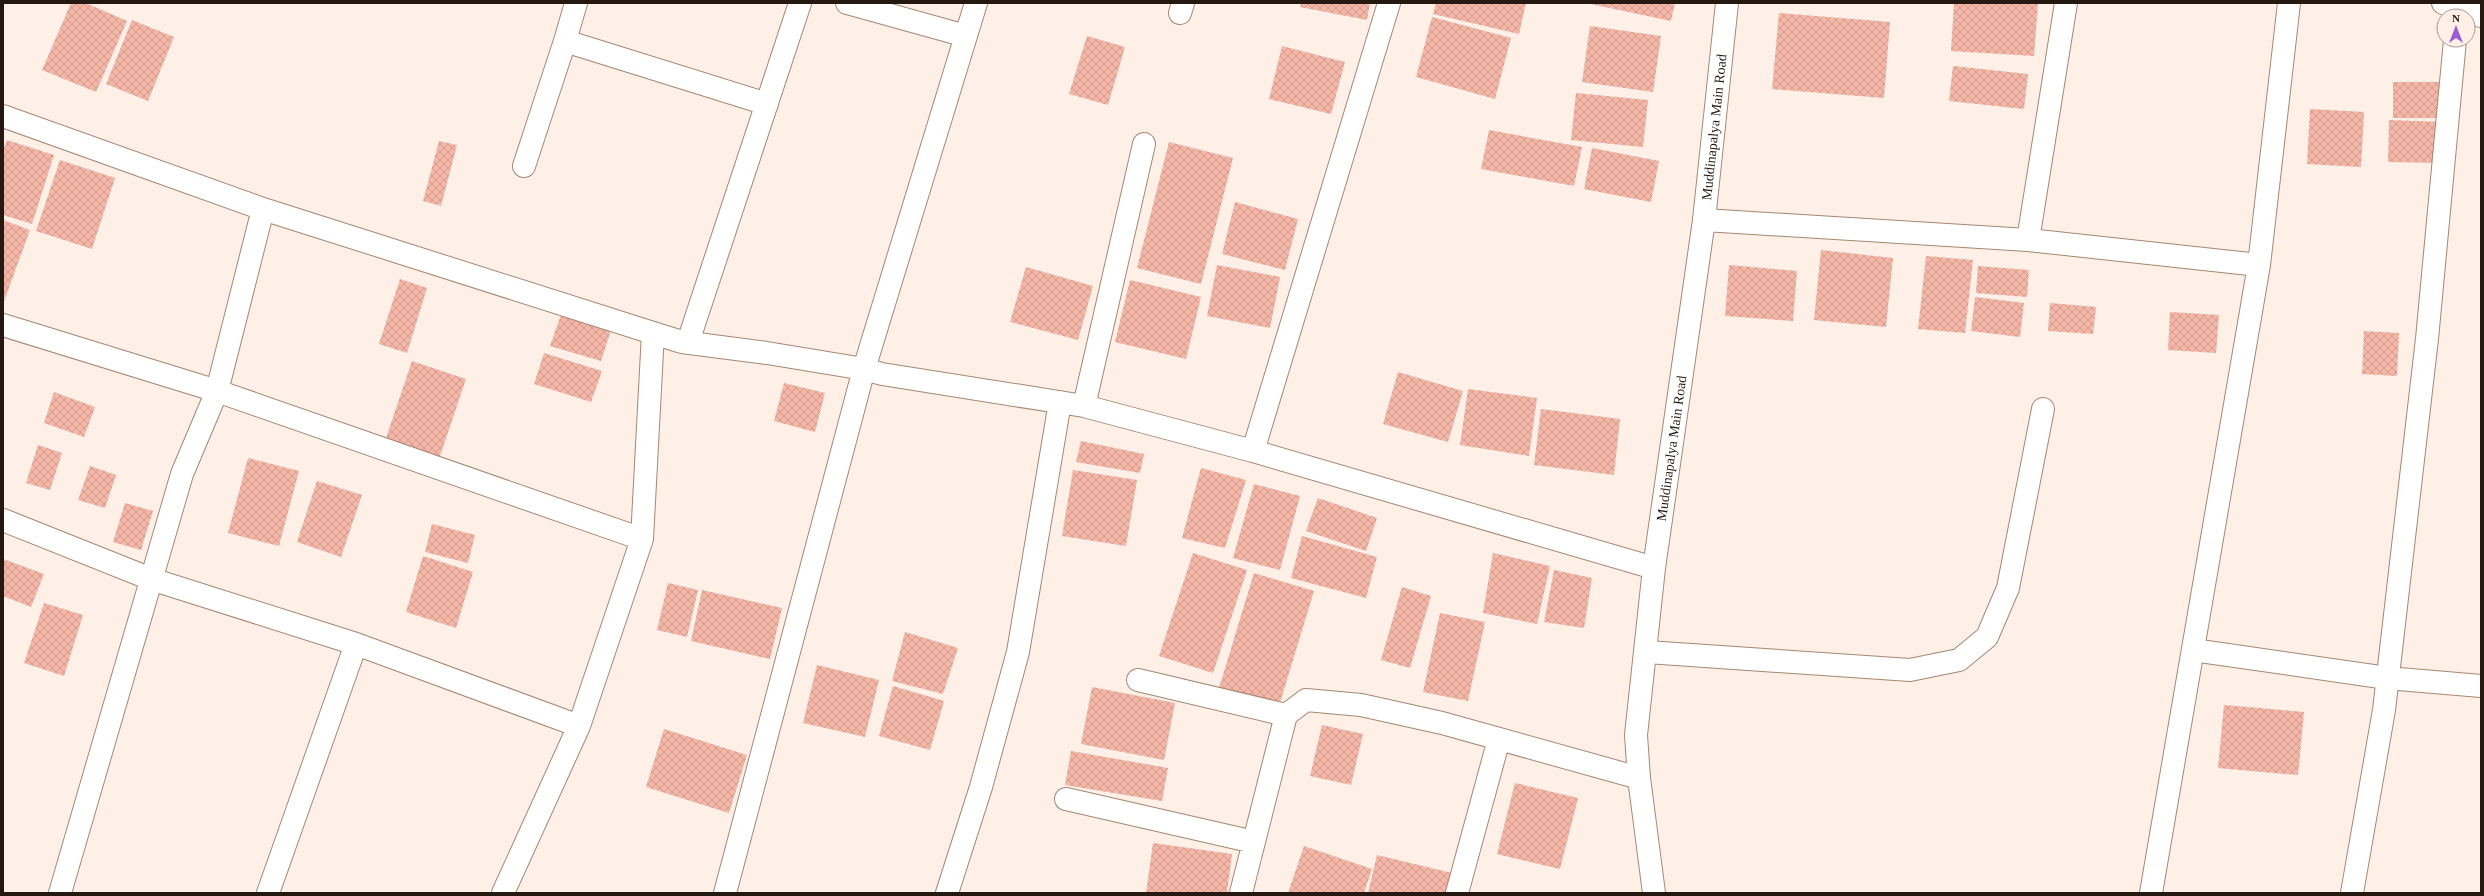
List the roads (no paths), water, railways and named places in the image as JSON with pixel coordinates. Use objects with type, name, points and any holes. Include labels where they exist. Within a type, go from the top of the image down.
[{"type":"street","points":[[524,166],[576,3]]},
{"type":"street","points":[[688,342],[800,3]]},
{"type":"street","points":[[847,3],[966,36]]},
{"type":"street","points":[[725,893],[864,369],[976,3]]},
{"type":"street","points":[[1253,451],[1389,3]]},
{"type":"street","name":"Muddinapalya Main Road","points":[[1654,893],[1639,778],[1636,735],[1647,652],[1654,568],[1704,220],[1727,3]]},
{"type":"street","points":[[2028,240],[2066,3]]},
{"type":"street","points":[[2151,893],[2259,265],[2289,3]]},
{"type":"street","points":[[565,41],[767,104]]},
{"type":"street","points":[[2352,893],[2384,710],[2427,339],[2454,48]]},
{"type":"street","points":[[3,116],[263,209],[653,333],[688,342],[767,352],[864,369],[882,374],[1084,406],[1253,451],[1654,568]]},
{"type":"street","points":[[1084,406],[1144,144]]},
{"type":"street","points":[[60,893],[182,474],[217,391],[263,209]]},
{"type":"street","points":[[1704,220],[2028,240],[2259,265]]},
{"type":"street","points":[[3,325],[217,391],[642,539]]},
{"type":"street","points":[[503,893],[579,726],[642,539],[653,333]]},
{"type":"street","points":[[947,893],[981,787],[1018,652],[1060,402]]},
{"type":"street","points":[[1647,652],[1910,670],[1959,660],[1987,637],[2008,588],[2043,409]]},
{"type":"street","points":[[3,520],[151,579],[356,644],[579,726]]},
{"type":"street","points":[[268,893],[356,644]]},
{"type":"street","points":[[2193,650],[2387,678],[2481,686]]},
{"type":"street","points":[[1138,680],[1286,715]]},
{"type":"street","points":[[1241,893],[1286,715],[1306,700],[1361,705],[1499,739],[1639,778]]},
{"type":"street","points":[[1457,893],[1499,739]]},
{"type":"street","points":[[1066,799],[1254,842]]}]
